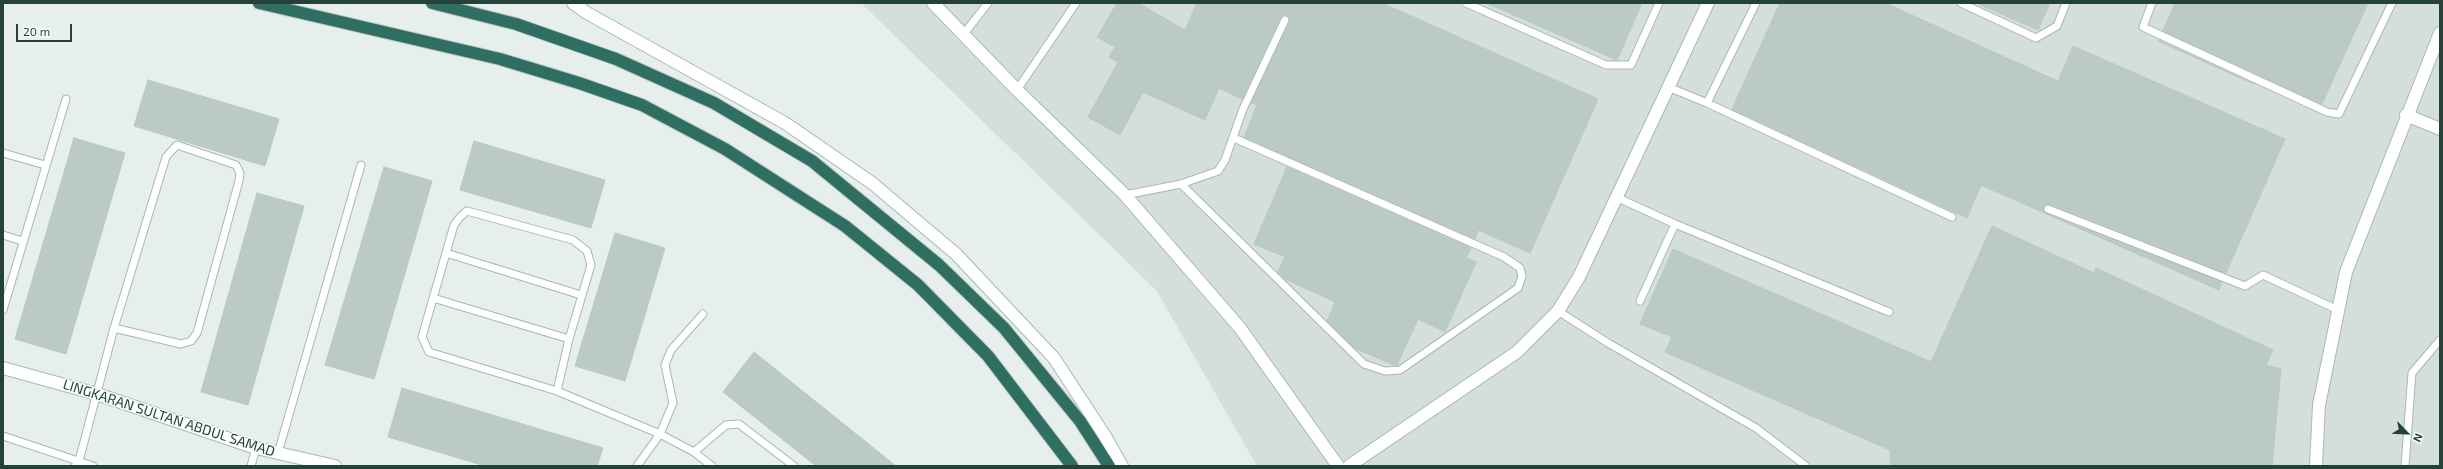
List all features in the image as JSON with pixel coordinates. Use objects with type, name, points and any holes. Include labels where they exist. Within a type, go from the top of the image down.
[{"type":"highway","points":[[259,3],[500,59],[579,83],[642,105],[725,149],[846,226],[918,285],[988,356],[1072,466]]},
{"type":"highway","points":[[432,3],[516,24],[616,59],[714,103],[812,161],[939,265],[1004,328],[1080,421],[1109,466]]},
{"type":"street","points":[[573,3],[587,13],[785,124],[872,183],[950,249],[1054,358],[1105,436],[1122,466]]},
{"type":"street","points":[[933,3],[963,35],[1125,195],[1240,328],[1338,466]]},
{"type":"street","points":[[1349,466],[1516,352],[1558,311],[1579,277],[1708,3]]},
{"type":"street","points":[[2316,466],[2319,405],[2346,272],[2406,115],[2440,33]]},
{"type":"street","points":[[2406,115],[2440,130]]},
{"type":"street","name":"LINGKARAN SULTAN ABDUL SAMAD","points":[[3,368],[97,394],[256,448],[335,466]]},
{"type":"lane","points":[[963,35],[988,3]]},
{"type":"lane","points":[[1018,90],[1076,3]]},
{"type":"lane","points":[[1466,3],[1606,65],[1631,65],[1659,3]]},
{"type":"lane","points":[[1707,103],[1756,3]]},
{"type":"lane","points":[[1961,3],[2036,38],[2057,26],[2066,3]]},
{"type":"lane","points":[[2152,3],[2143,27],[2327,112],[2340,114],[2392,3]]},
{"type":"lane","points":[[1125,195],[1181,184],[1218,170],[1225,160],[1243,109],[1285,20]]},
{"type":"lane","points":[[1668,87],[1707,103],[1952,217]]},
{"type":"lane","points":[[3,310],[22,240],[66,99]]},
{"type":"lane","points":[[1181,184],[1364,364],[1385,371],[1400,370],[1518,288],[1522,276],[1520,268],[1504,257],[1234,138]]},
{"type":"lane","points":[[77,464],[114,328],[166,157],[177,145],[236,165],[240,173],[239,181],[197,333],[191,341],[181,344],[114,328]]},
{"type":"lane","points":[[3,153],[45,165]]},
{"type":"lane","points":[[278,454],[361,165]]},
{"type":"lane","points":[[1616,197],[1675,224],[1889,312]]},
{"type":"lane","points":[[2048,209],[2245,286],[2263,275],[2338,310]]},
{"type":"lane","points":[[556,391],[581,295],[591,265],[587,251],[573,240],[467,211],[454,225],[422,337],[429,352],[556,391],[660,434],[694,452],[712,466]]},
{"type":"lane","points":[[1640,301],[1675,224]]},
{"type":"lane","points":[[3,235],[22,240]]},
{"type":"lane","points":[[446,253],[581,295]]},
{"type":"lane","points":[[433,298],[569,339]]},
{"type":"lane","points":[[1558,311],[1608,343],[1756,428],[1806,466]]},
{"type":"lane","points":[[637,466],[660,434],[673,403],[665,365],[671,350],[703,314]]},
{"type":"lane","points":[[2405,466],[2412,373],[2440,340]]},
{"type":"lane","points":[[694,452],[726,425],[739,424],[794,466]]},
{"type":"lane","points":[[3,436],[77,464],[93,466]]},
{"type":"lane","points":[[250,466],[256,448]]},
{"type":"shaded area","points":[[861,3],[2440,3],[2440,466],[1257,466],[1156,290]]},
{"type":"building","points":[[1117,3],[1138,3],[1185,30],[1197,3],[1382,3],[1598,99],[1530,253],[1478,230],[1475,239],[1244,137],[1257,105],[1251,103],[1290,22],[1287,15],[1280,18],[1242,99],[1219,88],[1205,120],[1143,92],[1120,135],[1088,117],[1118,62],[1109,57],[1115,47],[1097,37]]},
{"type":"building","points":[[1486,3],[1642,3],[1617,60]]},
{"type":"building","points":[[1780,3],[1885,3],[2058,81],[2073,46],[2285,139],[2226,273],[2050,204],[2044,207],[2046,214],[1981,185],[1967,218],[1732,109]]},
{"type":"building","points":[[1976,3],[2050,3],[2038,30]]},
{"type":"building","points":[[2175,3],[2368,3],[2322,104],[2163,31]]},
{"type":"building","points":[[2158,40],[2254,84],[2158,41]]},
{"type":"building","points":[[148,80],[279,119],[265,166],[134,126]]},
{"type":"building","points":[[74,138],[125,153],[66,354],[15,339]]},
{"type":"building","points":[[474,141],[605,180],[591,228],[460,190]]},
{"type":"building","points":[[384,167],[432,181],[374,379],[325,365]]},
{"type":"building","points":[[1287,167],[1471,248],[1466,258],[1476,262],[1445,332],[1418,319],[1397,365],[1394,365],[1354,348],[1327,321],[1335,302],[1285,279],[1278,272],[1285,257],[1254,244]]},
{"type":"building","points":[[257,193],[304,206],[248,405],[201,392]]},
{"type":"building","points":[[2052,216],[2222,282],[2219,290]]},
{"type":"building","points":[[1992,226],[2094,273],[2096,268],[2273,350],[2266,365],[2281,369],[2272,466],[1891,466],[1890,450],[1665,352],[1672,337],[1640,324],[1673,249],[1931,362]]},
{"type":"building","points":[[615,233],[665,248],[625,381],[575,366]]},
{"type":"building","points":[[754,352],[896,466],[816,466],[723,392]]},
{"type":"building","points":[[402,388],[603,448],[597,466],[485,466],[388,437]]}]
